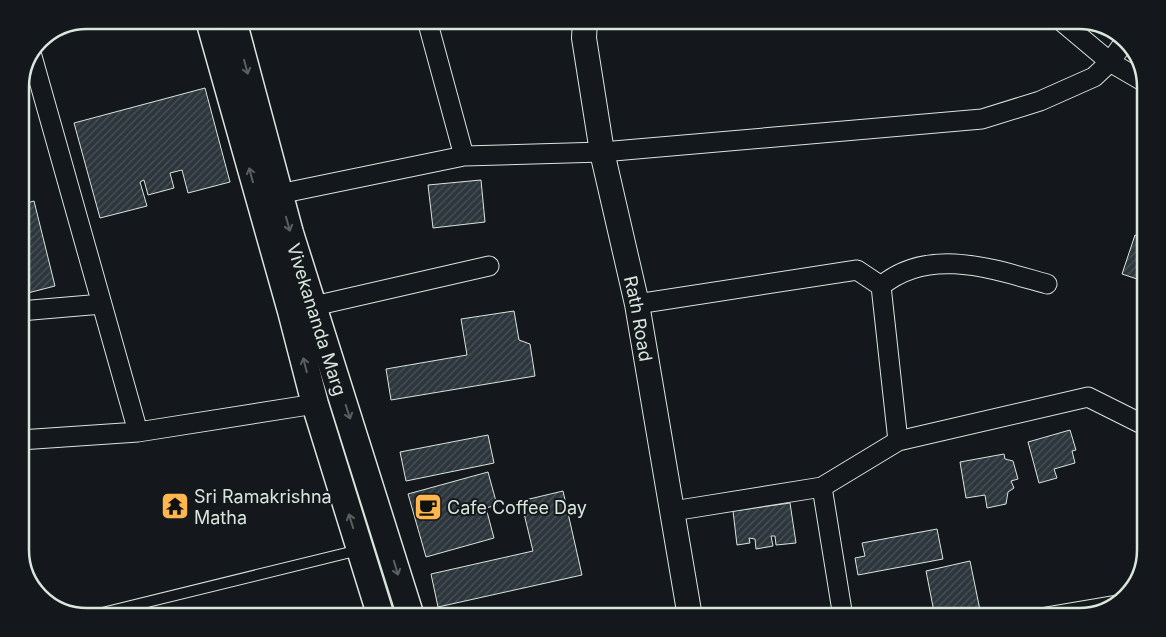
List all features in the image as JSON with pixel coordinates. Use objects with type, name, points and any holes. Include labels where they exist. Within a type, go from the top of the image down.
[{"type":"main road","name":"Vivekananda Marg","points":[[212,29],[291,311],[315,404],[379,608]]},
{"type":"main road","name":"Vivekananda Marg","points":[[235,29],[279,194],[408,608]]},
{"type":"street","points":[[429,29],[464,156]]},
{"type":"street","name":"Rath Road","points":[[584,29],[584,38],[602,152],[637,304],[689,608]]},
{"type":"street","points":[[1071,29],[1110,62],[1136,77]]},
{"type":"street","points":[[279,194],[464,156],[602,152],[982,119],[1058,93],[1094,77],[1110,62],[1121,46]]},
{"type":"street","points":[[34,63],[138,432]]},
{"type":"street","points":[[881,286],[898,274],[935,262],[990,268],[1047,284]]},
{"type":"street","points":[[314,306],[489,266]]},
{"type":"street","points":[[637,304],[857,270],[881,286]]},
{"type":"street","points":[[881,286],[898,441]]},
{"type":"street","points":[[29,310],[102,304]]},
{"type":"street","points":[[673,511],[822,487],[898,441],[1088,397],[1137,422]]},
{"type":"street","points":[[29,439],[138,432],[315,404]]},
{"type":"street","points":[[822,487],[842,608]]},
{"type":"lane","points":[[123,608],[360,550]]},
{"type":"building","points":[[205,88],[230,182],[188,193],[182,170],[170,173],[174,188],[148,195],[144,180],[140,182],[147,206],[100,218],[74,123]]},
{"type":"building","points":[[481,180],[485,222],[433,228],[428,185]]},
{"type":"building","points":[[34,201],[55,286],[29,293],[29,202]]},
{"type":"building","points":[[1135,235],[1137,236],[1137,279],[1122,274]]},
{"type":"building","points":[[514,311],[519,340],[530,344],[535,376],[391,400],[386,369],[467,355],[461,319]]},
{"type":"building","points":[[1070,430],[1076,450],[1072,451],[1075,463],[1054,469],[1057,478],[1039,483],[1028,442]]},
{"type":"building","points":[[488,435],[494,463],[406,481],[400,452]]},
{"type":"building","points":[[1004,454],[1005,459],[1013,461],[1018,479],[1011,481],[1014,488],[1008,492],[1006,504],[987,508],[985,495],[966,498],[960,462]]},
{"type":"building","points":[[488,472],[497,505],[486,508],[494,538],[426,557],[408,494]]},
{"type":"building","points":[[563,491],[582,575],[438,607],[431,574],[533,551],[521,501]]},
{"type":"building","points":[[790,503],[796,543],[776,545],[775,536],[771,536],[773,546],[756,549],[755,539],[749,538],[750,543],[737,545],[733,511]]},
{"type":"building","points":[[937,529],[943,559],[858,575],[855,558],[865,556],[862,543]]},
{"type":"building","points":[[970,561],[980,608],[933,608],[926,571]]},
{"type":"place","name":"Sri Ramakrishna Matha","points":[[175,506]]},
{"type":"place","name":"Cafe Coffee Day","points":[[428,507]]}]
